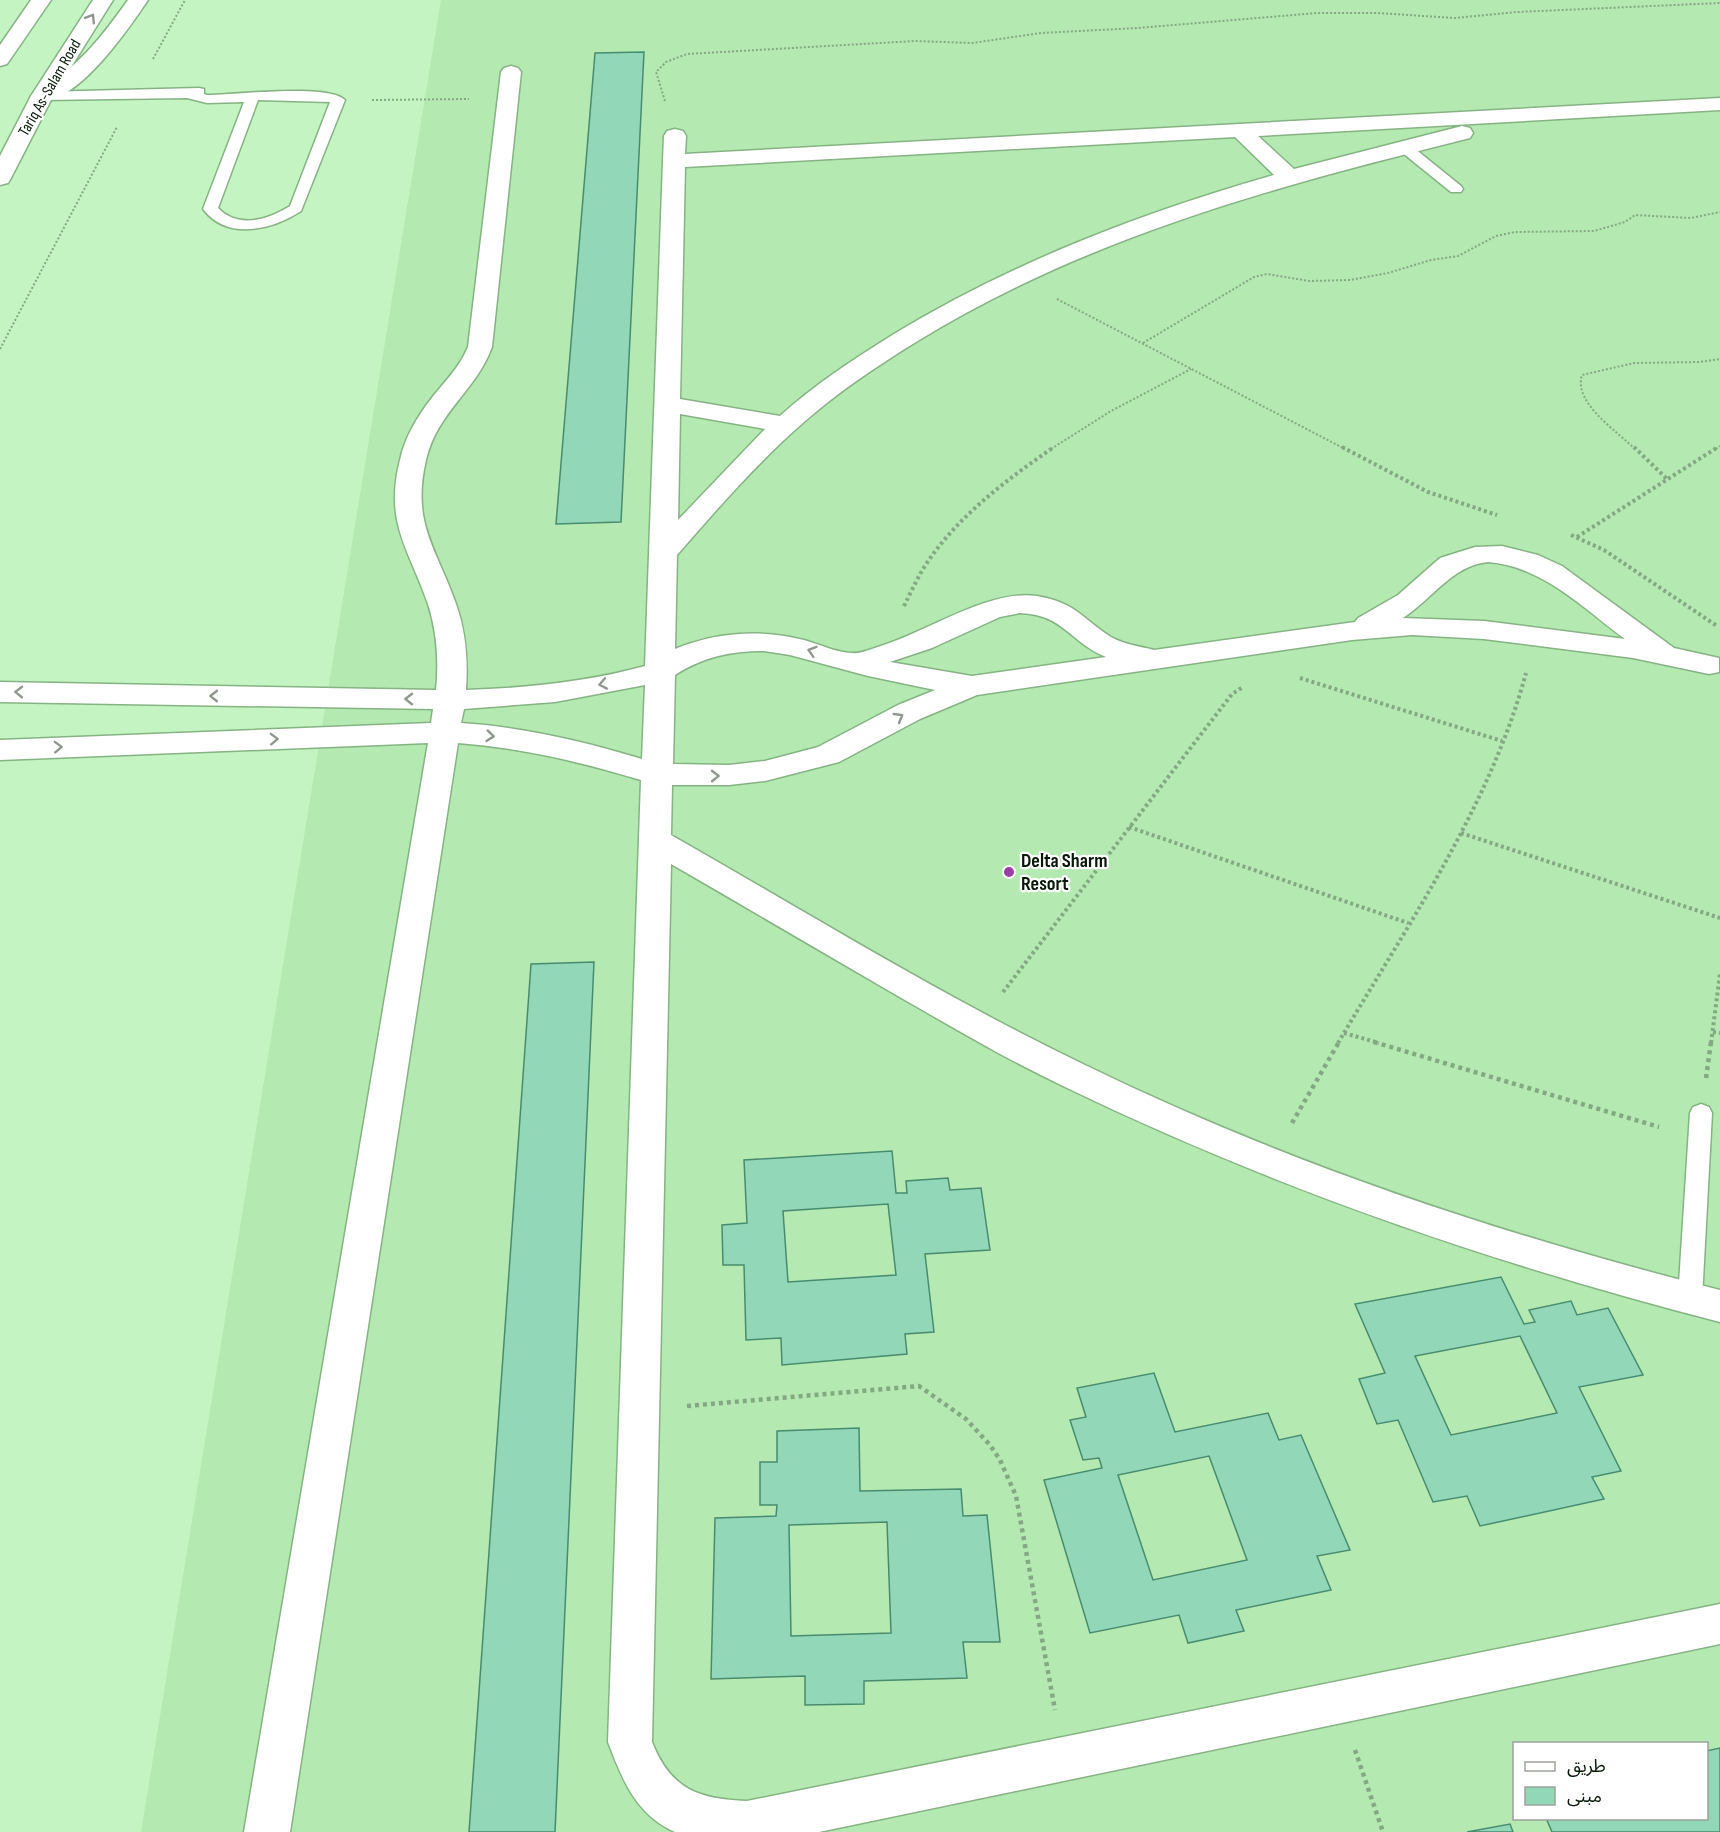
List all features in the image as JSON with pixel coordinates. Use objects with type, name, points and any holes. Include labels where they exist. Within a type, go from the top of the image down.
[{"type":"street","points":[[0,60],[6,44],[41,0]]},
{"type":"street","name":"Tariq As-Salam Road","points":[[0,178],[42,96],[103,0]]},
{"type":"street","points":[[42,96],[72,80],[92,63],[138,0]]},
{"type":"street","points":[[267,1832],[445,732],[454,663],[445,612],[418,552],[409,521],[407,490],[411,466],[423,434],[447,396],[466,375],[480,347],[510,85]]},
{"type":"street","points":[[1720,104],[1239,129],[675,148],[630,1742],[637,1764],[645,1778],[667,1802],[690,1817],[718,1824],[747,1824],[1720,1624]]},
{"type":"street","points":[[664,553],[744,461],[785,425],[850,374],[905,337],[1014,276],[1076,248],[1191,205],[1288,177],[1534,115]]},
{"type":"street","points":[[1239,129],[1288,177]]},
{"type":"street","points":[[667,404],[785,425]]},
{"type":"street","points":[[1352,631],[1408,602],[1450,563],[1473,556],[1500,555],[1537,564],[1552,572],[1670,657]]},
{"type":"street","points":[[852,663],[892,653],[929,639],[986,611],[1010,604],[1040,605],[1068,616],[1089,635],[1120,652],[1160,658]]},
{"type":"street","points":[[0,750],[445,732],[510,738],[573,749],[657,774],[729,775],[797,764],[828,755],[909,712],[971,686],[1352,631],[1412,626],[1536,635],[1709,665]]},
{"type":"street","points":[[0,692],[450,700],[554,693],[660,671],[681,658],[705,649],[754,642],[797,647],[852,663],[929,680],[971,686]]},
{"type":"street","points":[[655,840],[977,1026],[1073,1075],[1270,1162],[1420,1218],[1548,1259],[1705,1302]]},
{"type":"lane","points":[[42,96],[187,94],[207,99],[235,99],[253,96],[325,96],[338,100],[296,208],[285,217],[267,223],[247,225],[229,223],[216,217],[210,209],[253,96]]},
{"type":"lane","points":[[1404,147],[1456,189]]},
{"type":"lane","points":[[1701,1113],[1705,1302]]},
{"type":"path","points":[[0,349],[185,0]]},
{"type":"path","points":[[675,148],[656,72],[666,62],[687,54],[915,41],[972,43],[1051,33],[1317,14],[1377,13],[1455,18],[1517,12],[1720,3]]},
{"type":"path","points":[[338,100],[510,85]]},
{"type":"path","points":[[1143,344],[1260,275],[1309,280],[1350,280],[1388,273],[1431,260],[1458,256],[1496,236],[1515,232],[1585,232],[1611,227],[1635,215],[1681,218],[1720,212]]},
{"type":"path","points":[[1014,276],[1428,492],[1461,505],[1505,517]]},
{"type":"path","points":[[1667,479],[1585,401],[1581,394],[1582,375],[1632,363],[1692,364],[1720,359]]},
{"type":"path","points":[[892,653],[898,624],[908,597],[939,547],[961,524],[1007,481],[1075,432],[1137,395],[1191,369]]},
{"type":"path","points":[[1577,537],[1720,446]]},
{"type":"path","points":[[1567,534],[1621,560],[1720,628]]},
{"type":"path","points":[[1270,1162],[1461,833],[1516,710],[1536,635]]},
{"type":"path","points":[[1299,678],[1502,741]]},
{"type":"path","points":[[977,1026],[1232,693],[1251,684]]},
{"type":"path","points":[[1129,827],[1408,922]]},
{"type":"path","points":[[1461,833],[1720,918]]},
{"type":"path","points":[[1701,1113],[1720,974]]},
{"type":"path","points":[[1713,1032],[1720,1033]]},
{"type":"path","points":[[1344,1033],[1700,1139]]},
{"type":"path","points":[[639,1410],[919,1386],[949,1403],[974,1424],[995,1449],[1008,1471],[1016,1496],[1064,1758]]},
{"type":"path","points":[[1339,1703],[1383,1832]]},
{"type":"shaded area","name":"Delta Sharm Resort","points":[[441,0],[1720,0],[1720,1832],[141,1832]]},
{"type":"building","points":[[644,52],[621,522],[556,524],[595,53]]},
{"type":"building","points":[[594,962],[555,1832],[469,1832],[531,964]]},
{"type":"building","points":[[892,1151],[896,1193],[907,1193],[906,1181],[948,1178],[950,1190],[981,1188],[990,1250],[925,1254],[934,1332],[905,1334],[907,1354],[782,1365],[781,1338],[746,1340],[744,1265],[723,1265],[722,1225],[747,1223],[744,1160]],"holes":[[[888,1204],[896,1275],[788,1282],[783,1211]]]},
{"type":"building","points":[[1501,1277],[1524,1324],[1535,1322],[1529,1310],[1571,1301],[1577,1315],[1608,1308],[1643,1375],[1579,1387],[1621,1471],[1592,1477],[1604,1499],[1480,1526],[1467,1496],[1433,1502],[1398,1420],[1377,1424],[1359,1379],[1385,1373],[1355,1304]],"holes":[[[1520,1336],[1557,1413],[1451,1435],[1415,1356]]]},
{"type":"building","points":[[1154,1373],[1175,1432],[1268,1413],[1279,1440],[1301,1435],[1350,1550],[1317,1556],[1331,1590],[1236,1610],[1244,1631],[1188,1643],[1179,1615],[1090,1633],[1044,1480],[1102,1468],[1099,1458],[1083,1460],[1070,1420],[1086,1417],[1077,1388]],"holes":[[[1209,1456],[1247,1560],[1153,1580],[1118,1475]]]},
{"type":"building","points":[[859,1428],[860,1491],[961,1489],[963,1516],[987,1515],[1000,1642],[963,1642],[967,1678],[864,1681],[864,1704],[805,1705],[805,1676],[711,1679],[715,1518],[776,1516],[777,1505],[760,1505],[760,1462],[777,1462],[777,1431]],"holes":[[[887,1522],[891,1633],[791,1636],[789,1525]]]},
{"type":"building","points":[[1720,1748],[1720,1832],[1552,1832],[1547,1820],[1708,1820],[1708,1751]]},
{"type":"building","points":[[1510,1824],[1513,1832],[1467,1832]]},
{"type":"place","name":"Delta Sharm Resort","points":[[1009,872]]}]
